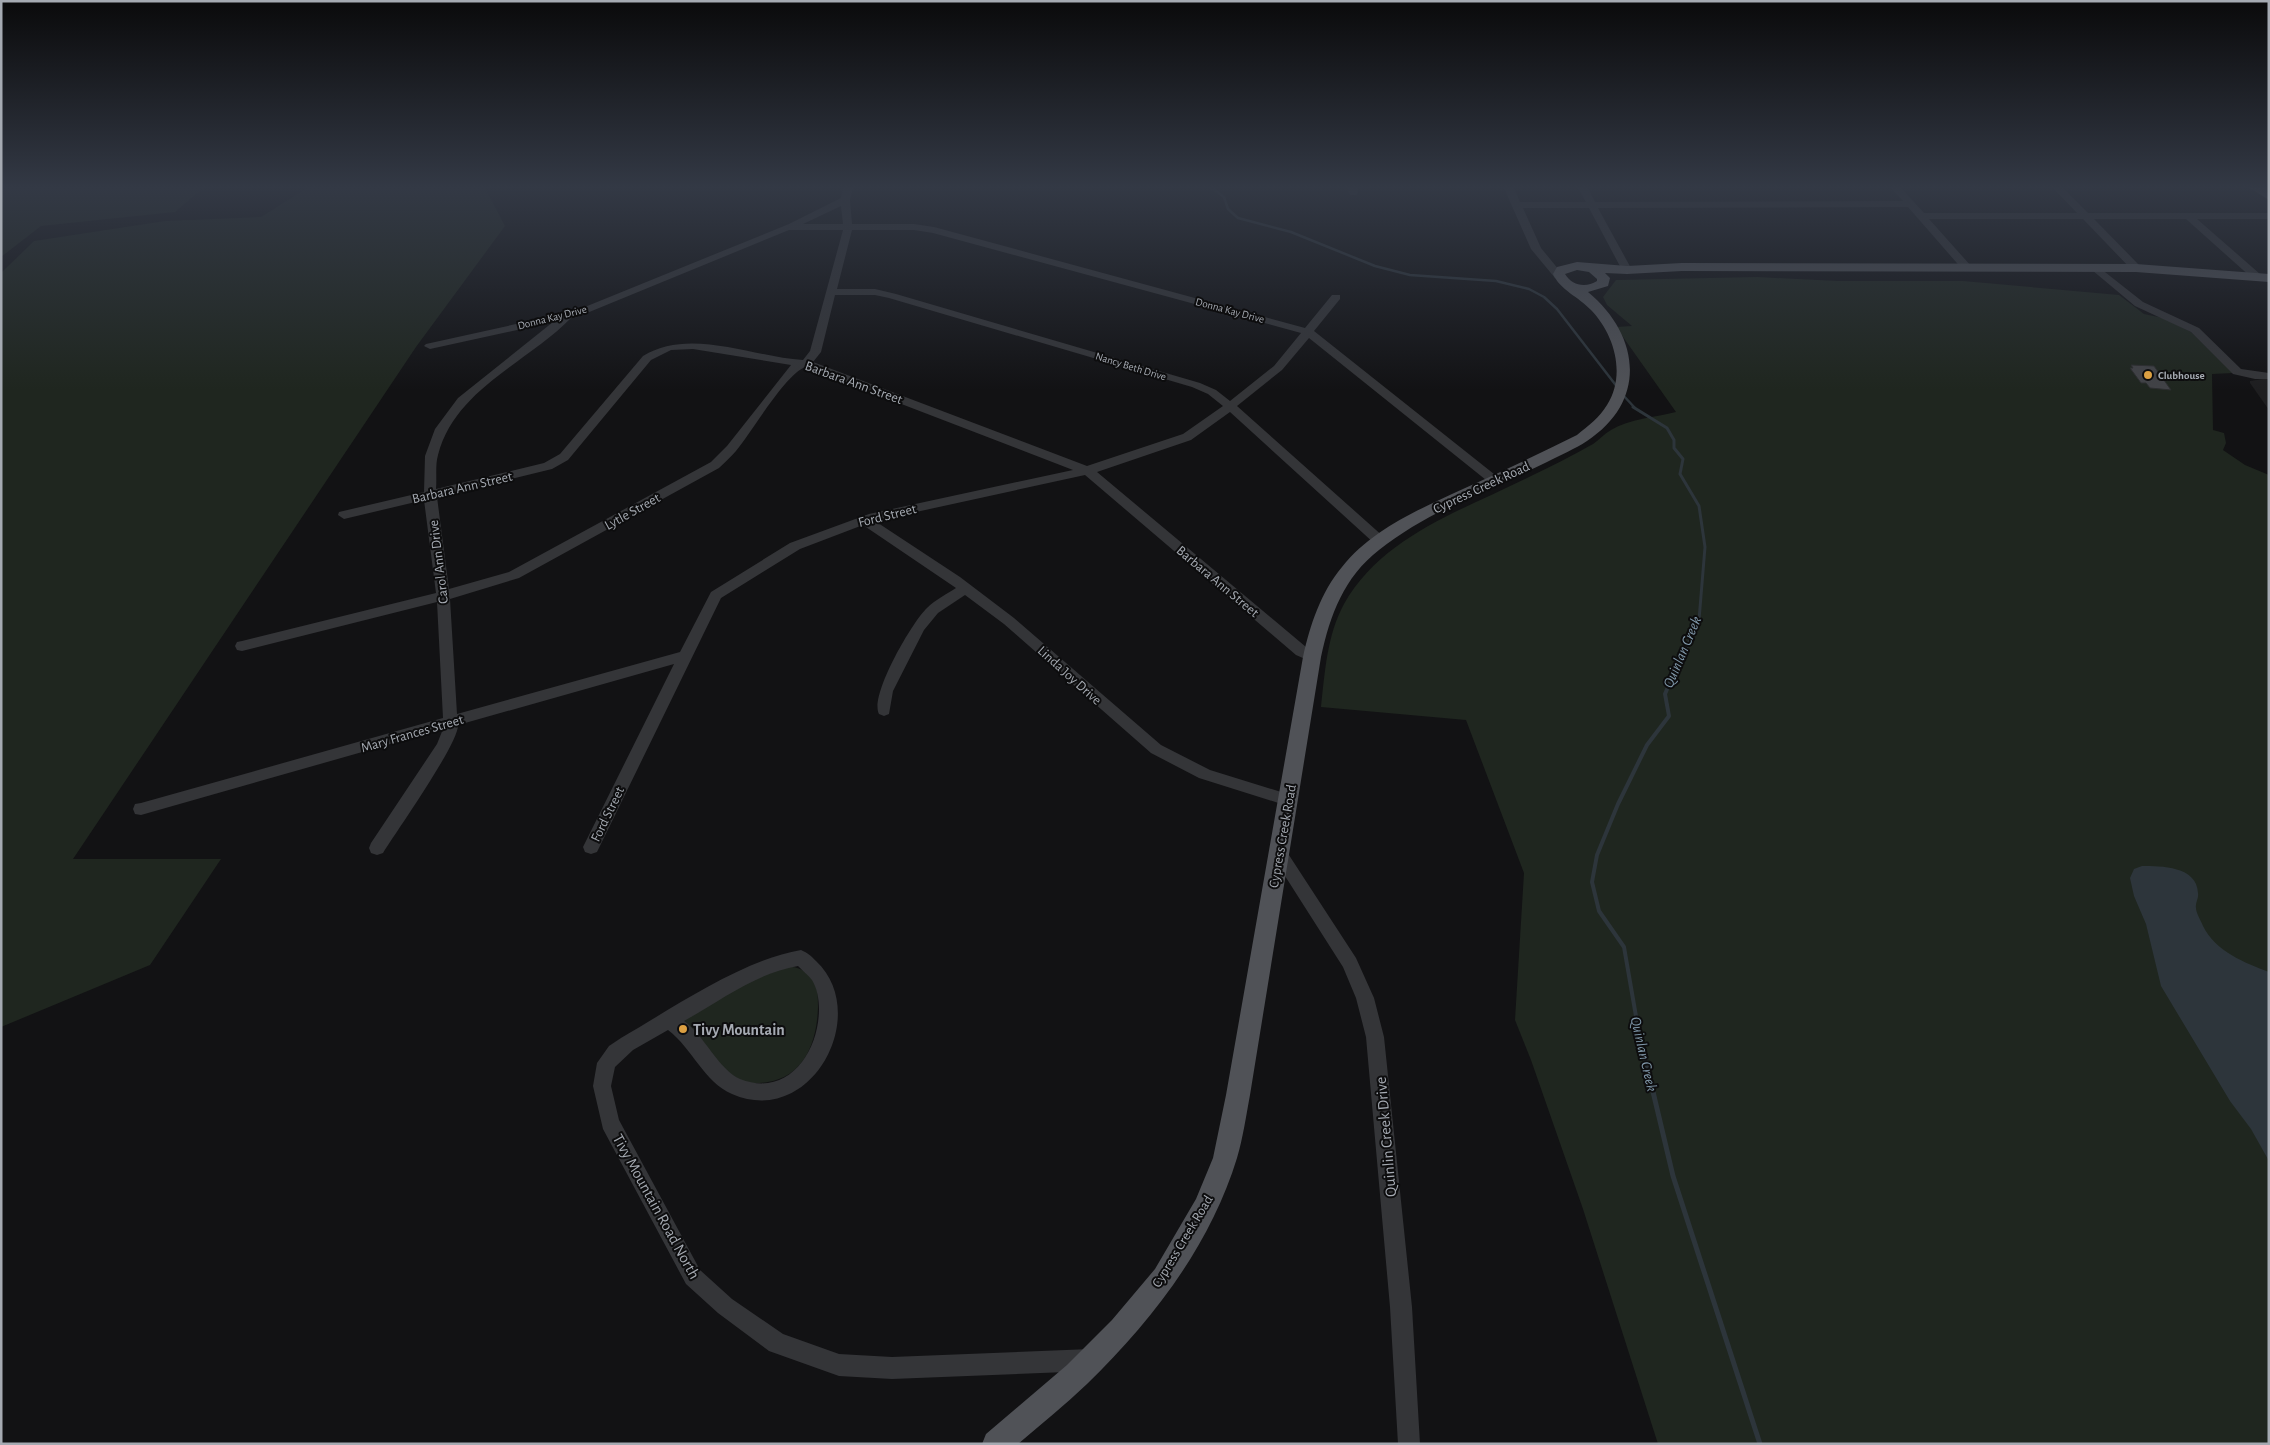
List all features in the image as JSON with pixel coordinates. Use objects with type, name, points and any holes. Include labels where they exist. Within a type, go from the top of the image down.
[{"type":"main road","points":[[1627,270],[1586,289],[1572,286],[1561,280],[1559,276],[1562,270],[1572,266],[1627,270],[1682,267],[2136,268],[2263,277]]},
{"type":"main road","points":[[1590,268],[1601,274],[1602,283]]},
{"type":"main road","name":"Cypress Creek Road","points":[[996,1444],[1030,1416],[1091,1360],[1121,1329],[1164,1278],[1205,1208],[1225,1158],[1238,1095],[1312,658],[1318,629],[1338,585],[1360,557],[1380,541],[1418,517],[1582,438],[1599,424],[1618,398],[1623,384],[1624,368],[1622,352],[1600,308],[1596,292],[1602,283]]},
{"type":"main road","name":"Cypress Creek Road","points":[[1572,286],[1600,308]]},
{"type":"street","name":"Donna Kay Drive","points":[[430,346],[578,313],[719,255]]},
{"type":"street","name":"Lytle Street","points":[[242,646],[498,581],[530,568],[714,464],[731,449],[795,367],[803,363],[815,352],[841,255]]},
{"type":"street","name":"Donna Kay Drive","points":[[1027,255],[1307,332],[1495,481]]},
{"type":"street","points":[[1619,255],[1627,270]]},
{"type":"street","points":[[1956,255],[1967,268]]},
{"type":"street","points":[[2124,255],[2136,268]]},
{"type":"street","points":[[2236,255],[2263,277]]},
{"type":"street","points":[[1541,256],[1572,266]]},
{"type":"street","points":[[1541,256],[1559,276]]},
{"type":"street","points":[[2096,268],[2139,304],[2195,330],[2237,372],[2255,376],[2269,376]]},
{"type":"street","name":"Nancy Beth Drive","points":[[831,292],[875,292],[892,296],[1196,385],[1212,392],[1380,541]]},
{"type":"street","name":"Ford Street","points":[[590,847],[716,595],[728,586],[795,546],[865,520],[1088,471],[1177,442],[1212,421],[1278,368],[1336,297]]},
{"type":"street","name":"Carol Ann Drive","points":[[377,848],[443,747],[450,731],[443,596],[430,494],[431,456],[435,441],[462,400],[569,315]]},
{"type":"street","name":"Barbara Ann Street","points":[[344,515],[548,466],[564,457],[647,358],[670,347],[693,346],[803,363],[1088,471],[1300,651],[1312,658]]},
{"type":"street","name":"Linda Joy Drive","points":[[865,520],[966,588],[1009,621],[1156,749],[1178,763],[1212,779],[1288,800]]},
{"type":"street","points":[[884,710],[886,691],[918,627],[934,610],[966,588]]},
{"type":"street","name":"Mary Frances Street","points":[[141,809],[684,656]]},
{"type":"street","name":"Quinlin Creek Drive","points":[[1279,854],[1350,963],[1365,998],[1375,1037],[1401,1307],[1409,1444]]},
{"type":"street","name":"Tivy Mountain Road North","points":[[669,1020],[688,1035],[722,1076],[736,1086],[754,1093],[773,1092],[801,1079],[822,1052],[827,1030],[828,1005],[825,989],[819,974],[811,964],[801,958],[787,959],[760,970],[669,1020],[627,1044],[606,1063],[602,1086],[610,1122],[693,1276],[725,1306],[777,1343],[839,1365],[892,1368],[1091,1360]]},
{"type":"shaded area","points":[[19,255],[483,255],[416,347],[73,859],[221,859],[150,965],[1,1027],[1,273]]},
{"type":"shaded area","points":[[1757,277],[1838,281],[1963,281],[2119,295],[2144,314],[2163,318],[2191,332],[2233,373],[2212,374],[2213,430],[2224,433],[2226,443],[2223,450],[2245,465],[2269,475],[2269,1444],[1658,1444],[1583,1209],[1531,1060],[1515,1020],[1524,873],[1466,720],[1321,707],[1330,641],[1338,616],[1360,580],[1380,560],[1426,527],[1569,457],[1593,444],[1618,426],[1676,412],[1616,327],[1632,326],[1607,305],[1603,297],[1616,280]]},
{"type":"shaded area","points":[[2269,378],[2269,410],[2250,381]]},
{"type":"shaded area","points":[[2142,866],[2168,867],[2177,869],[2192,877],[2198,893],[2197,912],[2208,935],[2232,955],[2250,965],[2269,972],[2269,1161],[2251,1129],[2230,1101],[2161,986],[2146,924],[2134,896],[2130,878],[2134,869]]},
{"type":"shaded area","points":[[789,966],[810,975],[817,988],[817,1020],[811,1044],[800,1065],[791,1073],[768,1082],[745,1082],[717,1063],[679,1020],[747,980]]},
{"type":"building","name":"Clubhouse","points":[[2131,365],[2154,366],[2171,390],[2150,388],[2146,383],[2141,383],[2130,368],[2133,368]]},
{"type":"waterway","name":"Quinlan Creek","points":[[1349,255],[1375,266],[1410,275],[1496,281],[1529,289],[1544,297],[1557,309],[1618,388]]},
{"type":"waterway","name":"Quinlan Creek","points":[[1622,394],[1635,408]]},
{"type":"waterway","name":"Quinlan Creek","points":[[1633,407],[1667,428],[1674,440],[1674,448],[1683,459],[1680,474],[1699,506],[1705,547],[1699,620],[1671,681]]},
{"type":"waterway","name":"Quinlan Creek","points":[[1637,1022],[1624,947],[1599,911],[1592,882],[1597,855],[1618,804],[1647,745],[1669,716],[1665,694],[1671,680]]},
{"type":"waterway","name":"Quinlan Creek","points":[[1636,1020],[1673,1176],[1760,1444]]},
{"type":"place","name":"Clubhouse","points":[[2148,375]]},
{"type":"place","name":"Tivy Mountain","points":[[683,1029]]}]
